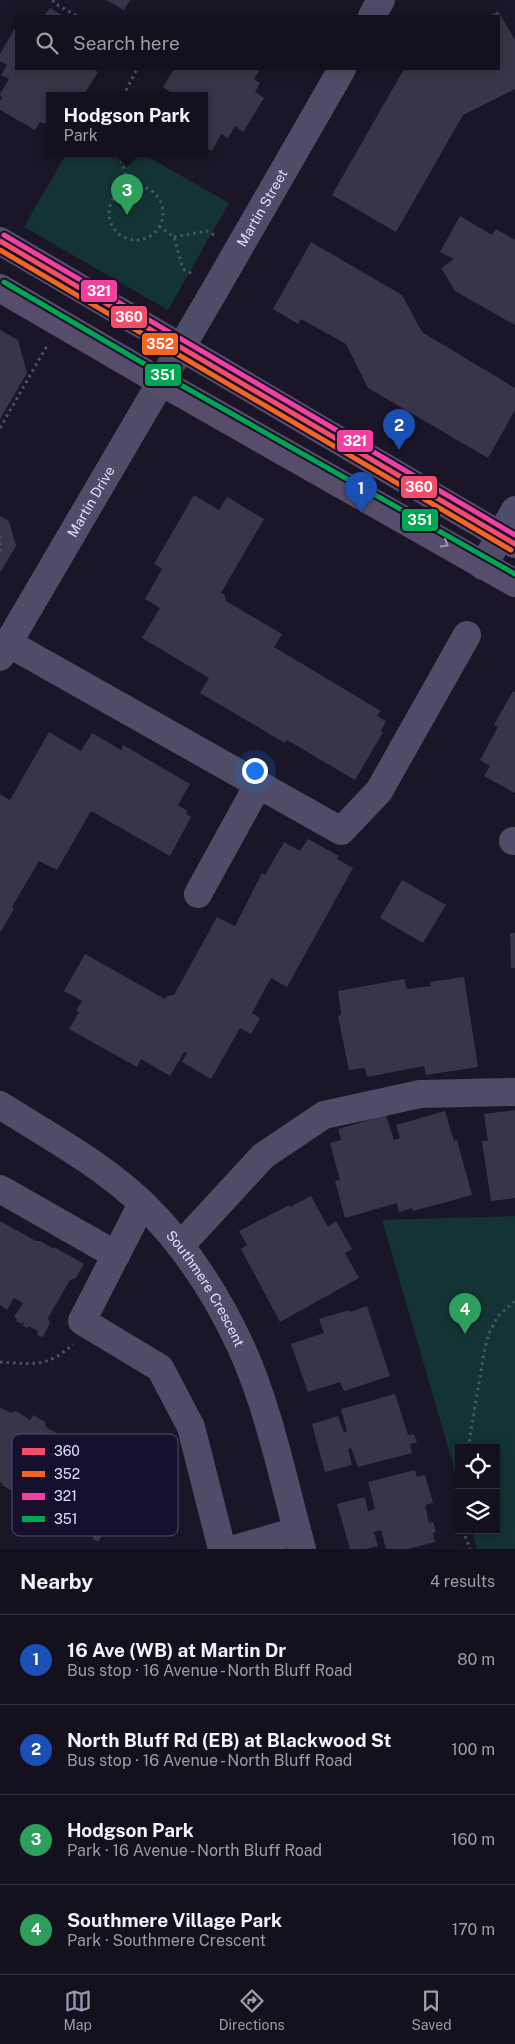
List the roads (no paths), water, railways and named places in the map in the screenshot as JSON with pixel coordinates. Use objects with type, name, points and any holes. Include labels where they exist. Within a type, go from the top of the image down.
[{"type":"main road","points":[[0,241],[508,540]]},
{"type":"main road","points":[[0,288],[161,382],[515,583]]},
{"type":"street","points":[[373,15],[381,0]]},
{"type":"street","name":"Martin Street","points":[[181,347],[341,70]]},
{"type":"street","name":"Martin Drive","points":[[4,650],[181,347]]},
{"type":"street","points":[[483,566],[508,540],[515,510]]},
{"type":"street","points":[[4,650],[258,785],[341,832],[379,791],[467,634]]},
{"type":"street","points":[[198,894],[258,785]]},
{"type":"street","points":[[180,1246],[263,1156],[324,1115],[420,1094],[515,1092]]},
{"type":"street","name":"Southmere Crescent","points":[[0,1105],[99,1167],[142,1204],[180,1246],[211,1291],[241,1347],[263,1406],[300,1540]]},
{"type":"street","points":[[0,1188],[116,1255]]},
{"type":"street","points":[[142,1204],[82,1321],[160,1368],[191,1427],[222,1549]]},
{"type":"street","points":[[235,1549],[300,1540]]},
{"type":"place","name":"Hodgson Park","points":[[127,215]]},
{"type":"place","name":"North Bluff Rd (EB) at Blackwood St","points":[[399,450]]},
{"type":"place","name":"16 Ave (WB) at Martin Dr","points":[[361,513]]},
{"type":"place","name":"Southmere Village Park","points":[[465,1334]]}]
